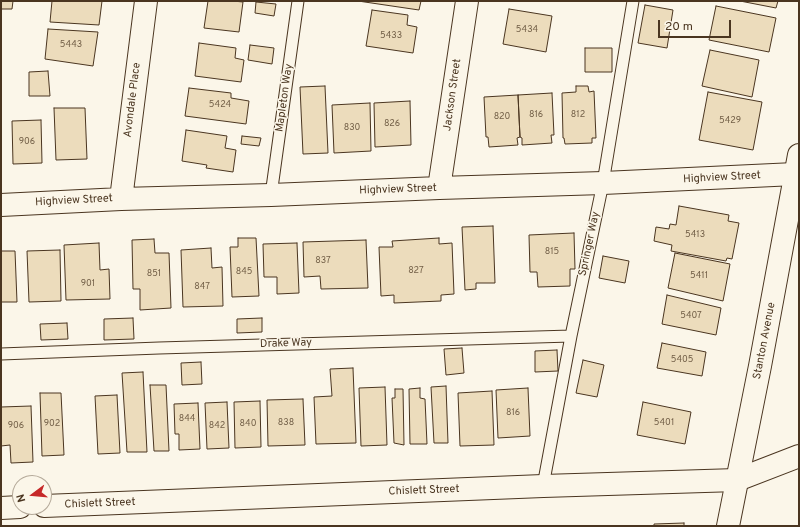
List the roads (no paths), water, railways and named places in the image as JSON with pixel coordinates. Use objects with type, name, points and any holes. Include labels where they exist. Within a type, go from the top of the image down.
[{"type":"street","name":"Avondale Place","points":[[121,199],[146,1]]},
{"type":"street","name":"Jackson Street","points":[[439,188],[467,1]]},
{"type":"street","name":"Highview Street","points":[[1,204],[603,183],[797,165]]},
{"type":"street","name":"Stanton Avenue","points":[[728,526],[760,366],[797,165]]},
{"type":"street","name":"Chislett Street","points":[[52,506],[543,486],[737,480],[799,456]]},
{"type":"street","points":[[1,508],[12,507]]},
{"type":"lane","name":"Mapleton Way","points":[[271,195],[298,1]]},
{"type":"lane","name":"Springer Way","points":[[543,486],[571,336],[603,183],[633,1]]},
{"type":"lane","name":"Drake Way","points":[[1,354],[571,336]]}]
